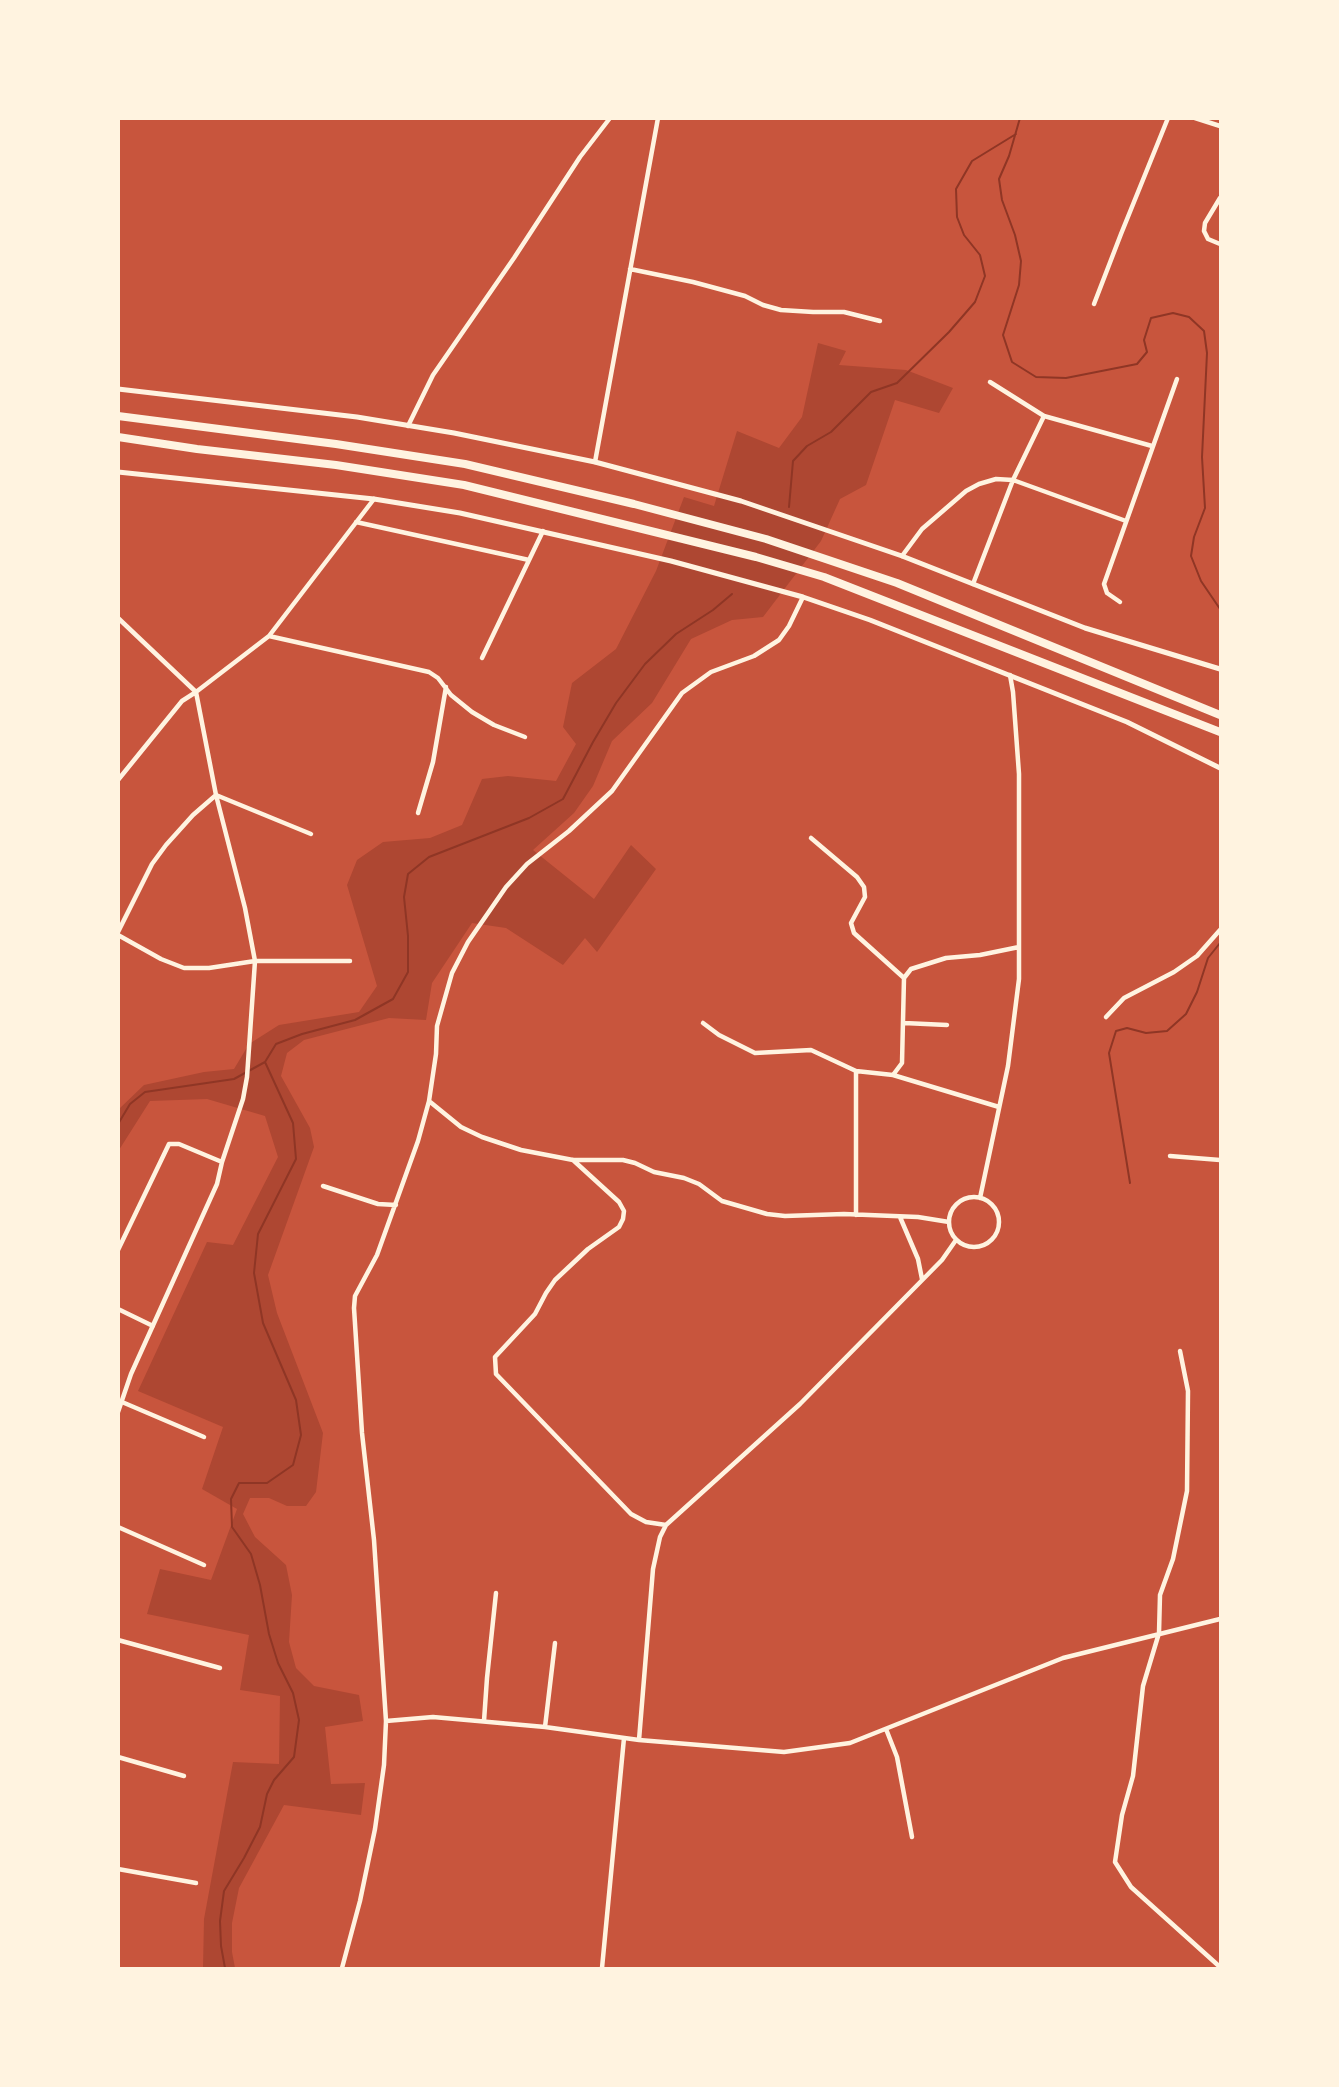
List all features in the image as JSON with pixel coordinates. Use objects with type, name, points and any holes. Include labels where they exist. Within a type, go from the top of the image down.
[{"type":"highway","points":[[118,416],[336,444],[465,464],[634,504],[766,539],[897,583],[1221,715]]},
{"type":"highway","points":[[118,436],[336,465],[464,485],[756,557],[824,577],[1221,732]]},
{"type":"street","points":[[408,426],[434,375],[580,157],[610,118]]},
{"type":"street","points":[[595,462],[658,118]]},
{"type":"street","points":[[1094,304],[1168,118]]},
{"type":"street","points":[[1196,118],[1221,126]]},
{"type":"street","points":[[1221,198],[1205,223],[1204,231],[1208,238],[1221,244]]},
{"type":"street","points":[[630,269],[745,296],[763,305],[781,310],[844,312],[880,321]]},
{"type":"street","points":[[1120,602],[1107,592],[1104,584],[1177,379]]},
{"type":"street","points":[[990,382],[1044,417],[1152,446]]},
{"type":"street","points":[[118,389],[357,417],[454,433],[595,462],[741,501],[902,556],[1085,628],[1221,669]]},
{"type":"street","points":[[973,584],[1013,480],[1044,417]]},
{"type":"street","points":[[118,472],[374,499],[460,513],[671,561],[803,597],[870,620],[1127,722],[1221,768]]},
{"type":"street","points":[[902,556],[922,529],[966,491],[996,479],[1013,480],[1126,521]]},
{"type":"street","points":[[118,780],[182,701],[196,693],[269,636],[374,499]]},
{"type":"street","points":[[356,522],[529,560]]},
{"type":"street","points":[[482,658],[543,531]]},
{"type":"street","points":[[342,1968],[360,1901],[375,1829],[384,1765],[386,1721],[381,1639],[362,1433],[355,1296],[377,1254],[418,1142],[429,1101],[436,1054],[437,1026],[452,973],[468,942],[506,887],[527,864],[569,831],[612,791],[682,693],[711,672],[754,656],[778,640],[789,626],[803,597]]},
{"type":"street","points":[[118,618],[196,693],[216,795],[245,908],[255,961],[247,1077],[243,1099],[217,1184],[131,1374],[118,1412]]},
{"type":"street","points":[[269,636],[429,672],[472,712],[494,725],[525,737]]},
{"type":"street","points":[[980,1198],[1008,1066],[1017,997],[1019,774],[1010,675]]},
{"type":"street","points":[[1013,692],[1021,679]]},
{"type":"street","points":[[418,813],[433,762],[446,687]]},
{"type":"street","points":[[216,795],[311,834]]},
{"type":"street","points":[[216,795],[193,815],[159,854],[118,933],[161,959],[184,968],[208,969],[255,961],[350,961]]},
{"type":"street","points":[[811,838],[857,877],[864,887],[865,897],[851,923],[854,933],[904,978]]},
{"type":"street","points":[[1106,1017],[1124,998],[1174,972],[1197,956],[1221,930]]},
{"type":"street","points":[[893,1075],[902,1063],[904,978],[911,969],[946,958],[980,955],[1019,947]]},
{"type":"street","points":[[703,1023],[719,1035],[755,1053],[811,1050],[856,1071],[893,1075],[999,1107]]},
{"type":"street","points":[[904,1023],[947,1025]]},
{"type":"street","points":[[856,1071],[856,1215]]},
{"type":"street","points":[[429,1101],[461,1127],[482,1137],[521,1150],[573,1160],[623,1160],[654,1172],[684,1178],[699,1184],[722,1201],[767,1214],[918,1217],[949,1222]]},
{"type":"street","points":[[118,1250],[169,1144],[178,1144],[222,1162]]},
{"type":"street","points":[[1170,1156],[1221,1160]]},
{"type":"street","points":[[573,1160],[619,1202],[624,1211],[623,1219],[619,1227],[588,1249],[555,1280],[535,1314],[495,1357],[496,1374],[631,1514],[646,1522],[666,1525]]},
{"type":"street","points":[[323,1186],[378,1204],[396,1205]]},
{"type":"street","points":[[972,1197],[980,1198],[992,1205],[996,1211],[999,1225],[997,1232],[986,1244],[978,1247],[963,1245],[952,1235],[949,1222],[953,1208],[958,1203],[972,1197]]},
{"type":"street","points":[[900,1217],[918,1259],[922,1279]]},
{"type":"street","points":[[639,1740],[653,1569],[660,1537],[666,1525],[800,1404],[942,1260],[956,1240]]},
{"type":"street","points":[[118,1309],[153,1326]]},
{"type":"street","points":[[1180,1351],[1188,1391],[1187,1491],[1173,1559],[1160,1595],[1159,1634],[1143,1686],[1133,1776],[1122,1815],[1115,1862],[1131,1887],[1221,1966]]},
{"type":"street","points":[[122,1402],[204,1437]]},
{"type":"street","points":[[118,1527],[204,1565]]},
{"type":"street","points":[[484,1721],[496,1593]]},
{"type":"street","points":[[386,1721],[433,1717],[545,1727],[639,1740],[784,1752],[850,1743],[1063,1658],[1221,1619]]},
{"type":"street","points":[[118,1640],[220,1668]]},
{"type":"street","points":[[545,1727],[555,1643]]},
{"type":"street","points":[[886,1729],[897,1757],[912,1837]]},
{"type":"street","points":[[602,1968],[624,1738]]},
{"type":"street","points":[[118,1757],[184,1776]]},
{"type":"street","points":[[118,1869],[196,1883]]},
{"type":"shaded area","points":[[818,343],[846,351],[839,365],[906,370],[953,388],[939,413],[895,400],[866,485],[840,499],[821,541],[763,617],[732,620],[691,639],[652,703],[612,741],[593,786],[574,813],[533,850],[594,899],[631,845],[656,869],[597,952],[585,938],[563,965],[506,928],[472,923],[432,983],[426,1020],[389,1018],[304,1040],[287,1053],[281,1076],[310,1128],[314,1147],[268,1275],[277,1313],[323,1433],[316,1492],[306,1506],[287,1506],[269,1498],[250,1498],[243,1514],[255,1537],[286,1565],[292,1595],[289,1642],[296,1668],[314,1686],[359,1695],[363,1721],[325,1727],[331,1784],[365,1783],[361,1815],[284,1805],[239,1888],[232,1923],[232,1952],[235,1968],[203,1968],[204,1919],[233,1762],[279,1764],[280,1696],[240,1690],[249,1635],[147,1614],[160,1569],[211,1580],[237,1509],[202,1489],[223,1427],[138,1391],[207,1242],[233,1245],[278,1157],[265,1116],[207,1099],[150,1101],[119,1150],[119,1109],[144,1085],[204,1072],[234,1069],[249,1044],[279,1025],[359,1012],[377,986],[347,885],[357,860],[383,842],[430,838],[462,825],[482,779],[508,776],[556,781],[576,744],[563,727],[572,683],[616,649],[656,571],[684,497],[714,506],[737,431],[779,448],[802,417]]},
{"type":"waterway","points":[[1020,118],[1009,156],[999,179],[1002,200],[1015,235],[1021,261],[1019,285],[1003,335],[1012,362],[1036,377],[1066,378],[1137,364],[1147,352],[1144,340],[1151,318],[1173,313],[1189,317],[1204,331],[1207,353],[1202,457],[1205,508],[1194,537],[1191,556],[1201,581],[1220,609]]},
{"type":"waterway","points":[[789,507],[793,461],[807,446],[831,432],[871,392],[897,383],[949,332],[975,302],[985,276],[980,255],[964,235],[957,217],[956,189],[972,161],[1016,134]]},
{"type":"waterway","points":[[225,1968],[220,1921],[224,1891],[260,1827],[267,1794],[274,1780],[294,1757],[299,1720],[293,1693],[278,1663],[269,1634],[260,1585],[251,1554],[232,1527],[231,1499],[239,1483],[267,1483],[293,1465],[301,1435],[296,1400],[263,1323],[254,1273],[258,1234],[296,1159],[293,1123],[265,1062],[276,1044],[302,1034],[355,1020],[393,999],[408,972],[408,936],[404,897],[408,874],[429,857],[529,818],[563,799],[616,703],[645,664],[676,634],[713,610],[732,594]]},
{"type":"waterway","points":[[1130,1183],[1109,1053],[1116,1031],[1127,1028],[1146,1033],[1167,1031],[1186,1014],[1197,992],[1208,958],[1220,943]]},
{"type":"waterway","points":[[118,1124],[130,1104],[145,1092],[234,1079],[265,1062]]}]
